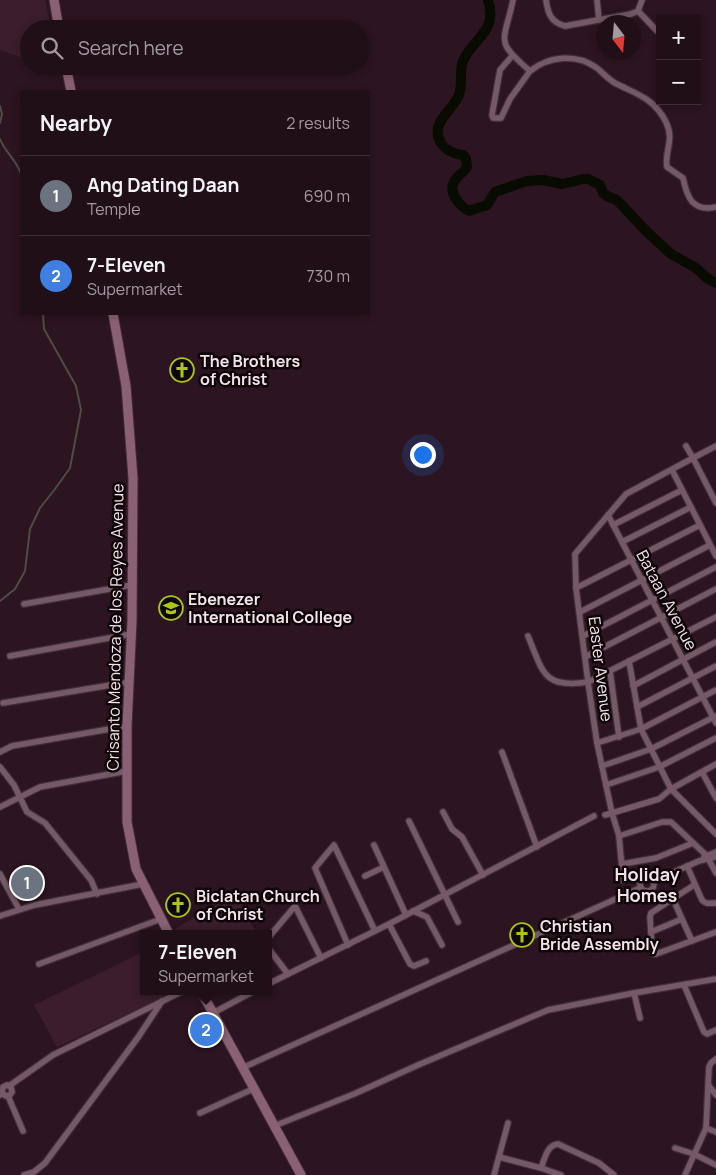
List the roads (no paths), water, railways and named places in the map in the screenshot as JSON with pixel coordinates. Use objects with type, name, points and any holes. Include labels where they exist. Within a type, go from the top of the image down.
[{"type":"main road","points":[[54,0],[57,20]]},
{"type":"main road","points":[[68,75],[71,90]]},
{"type":"main road","name":"Crisanto Mendoza de los Reyes Avenue","points":[[113,315],[126,386],[133,478],[131,634],[127,726],[126,810],[128,838],[142,884],[167,930]]},
{"type":"main road","points":[[203,995],[301,1175]]},
{"type":"street","points":[[513,0],[503,40],[512,56],[530,71]]},
{"type":"street","points":[[546,0],[547,11],[551,19],[558,24],[565,26],[596,21]]},
{"type":"street","points":[[598,0],[599,15]]},
{"type":"street","points":[[638,11],[642,0]]},
{"type":"street","points":[[621,15],[638,11]]},
{"type":"street","points":[[638,11],[656,30]]},
{"type":"street","points":[[512,56],[500,70],[493,118],[501,118],[510,99],[530,71],[545,61],[582,60],[597,68],[613,81],[637,92],[651,102],[664,119],[670,132],[667,167],[683,178],[684,190],[695,204],[702,208],[716,207]]},
{"type":"street","points":[[686,446],[716,503]]},
{"type":"street","name":"Easter Avenue","points":[[623,880],[618,836],[597,743],[588,682],[576,588],[575,554],[626,494],[715,448]]},
{"type":"street","points":[[672,470],[716,556]]},
{"type":"street","points":[[613,526],[682,490]]},
{"type":"street","points":[[622,542],[691,507]]},
{"type":"street","name":"Bataan Avenue","points":[[608,515],[715,719]]},
{"type":"street","points":[[576,588],[700,525]]},
{"type":"street","points":[[580,612],[710,545]]},
{"type":"street","points":[[583,636],[716,567]]},
{"type":"street","points":[[24,604],[132,585]]},
{"type":"street","points":[[585,657],[716,589]]},
{"type":"street","points":[[528,636],[541,666],[549,678],[555,682],[577,684],[588,682],[716,617]]},
{"type":"street","points":[[10,656],[131,634]]},
{"type":"street","points":[[633,686],[716,642]]},
{"type":"street","points":[[629,661],[641,729],[659,767],[671,789],[715,831]]},
{"type":"street","points":[[637,707],[716,666]]},
{"type":"street","points":[[610,671],[618,737]]},
{"type":"street","points":[[3,703],[129,682]]},
{"type":"street","points":[[597,743],[641,729],[716,690]]},
{"type":"street","points":[[602,766],[650,749],[715,719]]},
{"type":"street","points":[[0,752],[12,746],[127,726]]},
{"type":"street","points":[[606,785],[659,767],[716,738]]},
{"type":"street","points":[[502,752],[537,847]]},
{"type":"street","points":[[605,814],[659,799],[671,789],[716,764]]},
{"type":"street","points":[[0,766],[14,785],[27,812],[45,823],[91,880],[97,894]]},
{"type":"street","points":[[0,808],[40,787],[127,772]]},
{"type":"street","points":[[702,772],[716,798]]},
{"type":"street","points":[[443,812],[452,830],[462,837],[483,875]]},
{"type":"street","points":[[272,982],[389,924],[594,816]]},
{"type":"street","points":[[409,821],[458,922]]},
{"type":"street","points":[[618,836],[668,821],[711,857],[716,873]]},
{"type":"street","points":[[622,864],[656,858],[693,843]]},
{"type":"street","points":[[348,945],[315,868],[334,845],[375,931]]},
{"type":"street","points":[[374,845],[406,915]]},
{"type":"street","points":[[640,888],[642,891],[649,892],[657,880],[711,857],[716,852]]},
{"type":"street","points":[[687,866],[694,885],[704,903],[716,903]]},
{"type":"street","points":[[365,876],[384,867]]},
{"type":"street","points":[[0,874],[19,908]]},
{"type":"street","points":[[640,888],[640,882],[644,878],[657,880]]},
{"type":"street","points":[[0,916],[19,908],[142,884]]},
{"type":"street","points":[[694,885],[651,914],[652,950],[656,954],[716,932]]},
{"type":"street","points":[[242,1068],[640,888]]},
{"type":"street","points":[[674,899],[692,941]]},
{"type":"street","points":[[272,933],[295,906],[321,958]]},
{"type":"street","points":[[413,911],[427,917],[442,945]]},
{"type":"street","points":[[40,964],[161,919]]},
{"type":"street","points":[[651,932],[682,919]]},
{"type":"street","points":[[389,924],[410,964],[414,966],[426,961]]},
{"type":"street","points":[[272,953],[288,974]]},
{"type":"street","points":[[274,1126],[354,1094],[548,1010],[716,979]]},
{"type":"street","points":[[684,985],[704,1032],[707,1034],[716,1030]]},
{"type":"street","points":[[634,993],[640,1018]]},
{"type":"street","points":[[23,1131],[3,1095],[12,1092],[9,1086],[53,1055],[175,995]]},
{"type":"street","points":[[213,1013],[247,995]]},
{"type":"street","points":[[24,1175],[35,1174],[45,1163],[140,1036],[162,1001]]},
{"type":"street","points":[[685,1175],[706,1128],[709,1067],[710,1063],[716,1060]]},
{"type":"street","points":[[708,1086],[716,1095]]},
{"type":"street","points":[[200,1113],[253,1088]]},
{"type":"street","points":[[494,1175],[508,1123]]},
{"type":"street","points":[[706,1128],[716,1132]]},
{"type":"street","points":[[541,1168],[549,1148],[554,1144],[558,1144],[599,1163],[614,1175]]},
{"type":"street","points":[[674,1148],[694,1154],[716,1165]]},
{"type":"street","points":[[499,1157],[561,1175]]},
{"type":"waterway","points":[[488,0],[490,20],[483,34],[463,61],[459,95],[443,118],[438,129],[438,136],[443,146],[451,152],[463,155],[466,159],[467,167],[455,180],[453,186],[454,195],[459,203],[469,211],[487,205],[495,192],[527,181],[543,180],[562,184],[588,179],[600,185],[603,193],[607,196],[617,200],[671,254],[696,268],[708,279],[716,283]]},
{"type":"waterway","points":[[0,106],[2,114],[0,123]]},
{"type":"waterway","points":[[0,139],[20,172]]},
{"type":"waterway","points":[[0,601],[15,589],[25,571],[30,529],[40,508],[70,468],[81,410],[76,386],[44,329],[43,315]]},
{"type":"place","name":"The Brothers of Christ","points":[[182,370]]},
{"type":"place","name":"Ebenezer International College","points":[[171,608]]},
{"type":"place","name":"Ang Dating Daan","points":[[27,883]]},
{"type":"place","name":"Biclatan Church of Christ","points":[[178,905]]},
{"type":"place","name":"Christian Bride Assembly","points":[[522,935]]},
{"type":"place","name":"7-Eleven","points":[[206,1030]]},
{"type":"district","name":"Holiday Homes","points":[[647,885]]}]
